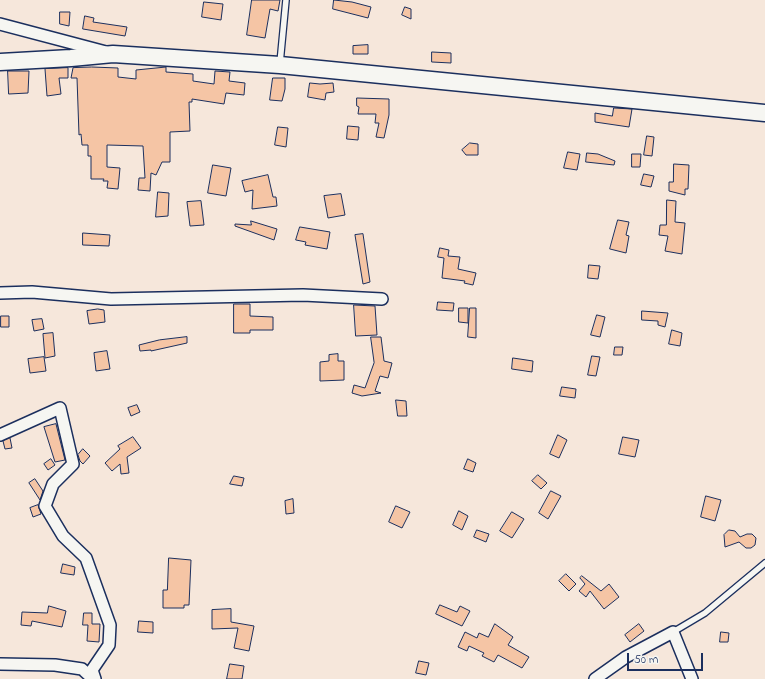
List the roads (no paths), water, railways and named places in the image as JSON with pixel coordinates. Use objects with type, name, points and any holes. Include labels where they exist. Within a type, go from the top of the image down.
[{"type":"main road","points":[[0,62],[113,54],[280,65],[765,112]]},
{"type":"street","points":[[0,24],[113,54]]},
{"type":"street","points":[[0,293],[32,292],[111,299],[303,295],[382,299]]},
{"type":"street","points":[[0,435],[60,408],[73,464],[53,484],[45,506],[63,536],[86,558],[110,625],[109,645],[92,670],[94,679]]},
{"type":"street","points":[[595,679],[626,657],[673,632],[692,679]]},
{"type":"street","points":[[0,664],[55,665],[82,669],[94,679]]},
{"type":"lane","points":[[280,65],[286,0]]},
{"type":"lane","points":[[673,632],[705,613],[765,563]]}]
